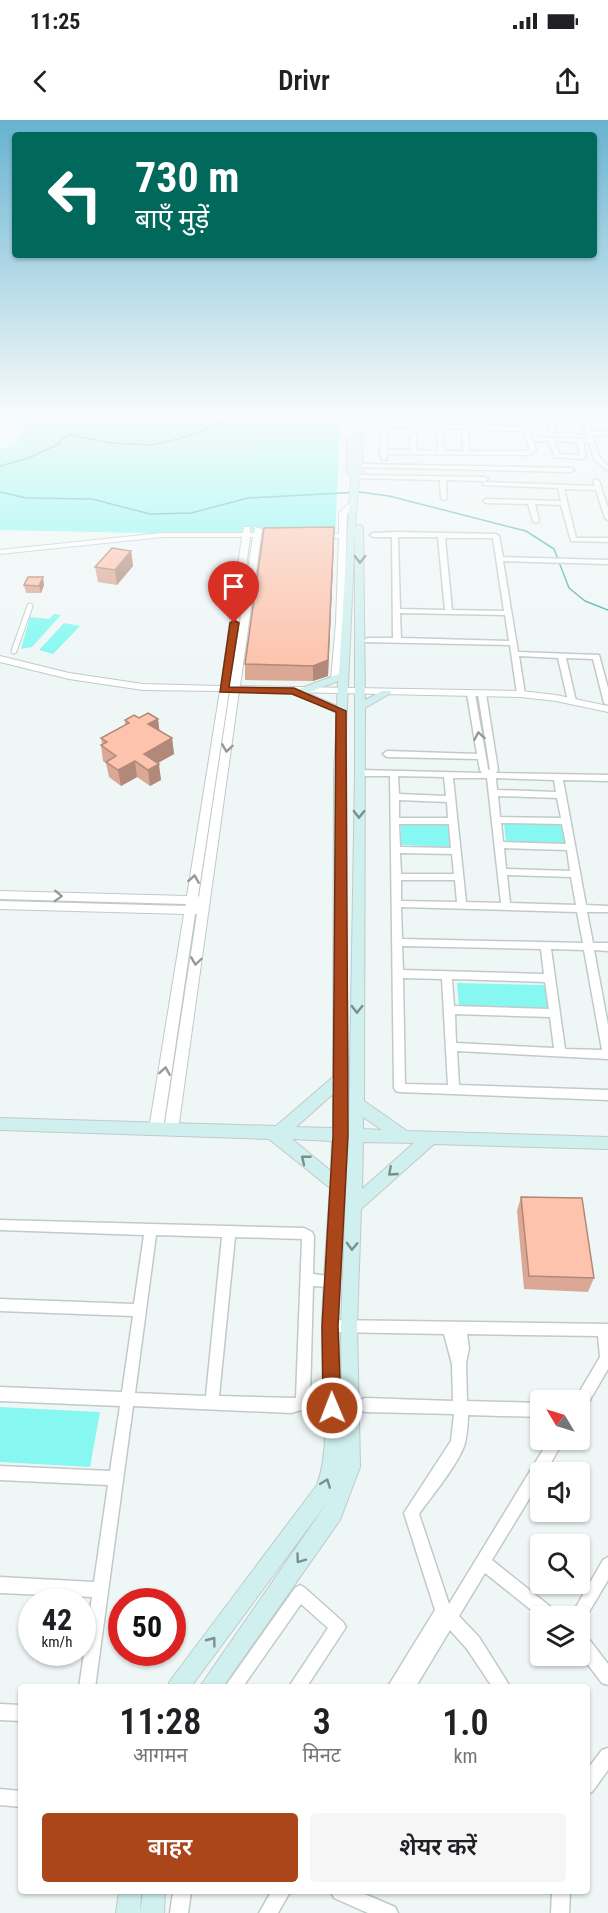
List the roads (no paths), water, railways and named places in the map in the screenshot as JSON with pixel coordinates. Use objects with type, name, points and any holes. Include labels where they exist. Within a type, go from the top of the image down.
[{"type":"main road","points":[[211,1684],[333,1513],[351,1467],[349,1326],[353,1206],[348,1136],[340,1079],[342,692],[339,677],[353,498]]},
{"type":"main road","points":[[180,1684],[324,1491],[331,1471],[333,1449],[330,1326],[338,1186],[356,1104],[360,534],[355,504],[352,504]]},
{"type":"main road","points":[[298,691],[339,677]]},
{"type":"main road","points":[[360,685],[383,693]]},
{"type":"main road","points":[[298,691],[341,711]]},
{"type":"main road","points":[[360,707],[383,693]]},
{"type":"main road","points":[[276,1132],[340,1079]]},
{"type":"main road","points":[[356,1104],[406,1138]]},
{"type":"main road","points":[[0,1124],[608,1143]]},
{"type":"main road","points":[[276,1132],[338,1186]]},
{"type":"main road","points":[[353,1206],[430,1138]]},
{"type":"main road","points":[[128,1913],[130,1894]]},
{"type":"main road","points":[[152,1913],[154,1894]]},
{"type":"street","points":[[486,498],[487,503],[564,503]]},
{"type":"street","points":[[563,498],[573,540],[608,540]]},
{"type":"street","points":[[601,498],[608,518]]},
{"type":"street","points":[[531,502],[536,521]]},
{"type":"street","points":[[339,677],[342,533],[344,511],[352,504]]},
{"type":"street","points":[[0,548],[152,530],[269,532]]},
{"type":"street","points":[[317,530],[342,533]]},
{"type":"street","points":[[171,1130],[245,623],[246,532]]},
{"type":"street","points":[[0,552],[162,535],[246,532]]},
{"type":"street","points":[[156,1129],[234,623],[256,549],[257,532]]},
{"type":"street","points":[[309,536],[342,533]]},
{"type":"street","points":[[395,534],[397,640]]},
{"type":"street","points":[[373,535],[496,536],[521,694]]},
{"type":"street","points":[[441,535],[449,612]]},
{"type":"street","points":[[245,549],[256,549]]},
{"type":"street","points":[[501,560],[608,562]]},
{"type":"street","points":[[14,651],[30,606]]},
{"type":"street","points":[[397,610],[509,613]]},
{"type":"street","points":[[234,623],[245,623]]},
{"type":"street","points":[[368,640],[513,643]]},
{"type":"street","points":[[515,654],[608,658]]},
{"type":"street","points":[[561,657],[572,701]]},
{"type":"street","points":[[596,657],[608,703]]},
{"type":"street","points":[[0,659],[104,683],[143,687],[342,692],[360,685]]},
{"type":"street","points":[[238,675],[264,691]]},
{"type":"street","points":[[233,705],[264,691]]},
{"type":"street","points":[[383,693],[521,694],[572,701],[608,710]]},
{"type":"street","points":[[471,694],[484,770],[491,775]]},
{"type":"street","points":[[482,694],[494,770],[491,775],[506,906]]},
{"type":"street","points":[[387,754],[482,757]]},
{"type":"street","points":[[360,772],[608,778]]},
{"type":"street","points":[[393,774],[399,1087],[608,1095]]},
{"type":"street","points":[[448,775],[462,905]]},
{"type":"street","points":[[452,1047],[608,1054],[558,777]]},
{"type":"street","points":[[493,793],[561,795]]},
{"type":"street","points":[[394,797],[451,799]]},
{"type":"street","points":[[496,820],[566,821]]},
{"type":"street","points":[[394,821],[453,822]]},
{"type":"street","points":[[499,845],[571,847]]},
{"type":"street","points":[[395,850],[456,851]]},
{"type":"street","points":[[502,872],[576,874]]},
{"type":"street","points":[[396,877],[459,877]]},
{"type":"street","points":[[0,895],[87,902],[204,906]]},
{"type":"street","points":[[0,905],[87,902]]},
{"type":"street","points":[[396,904],[608,909]]},
{"type":"street","points":[[397,942],[608,947]]},
{"type":"street","points":[[544,945],[560,1052]]},
{"type":"street","points":[[398,974],[549,978]]},
{"type":"street","points":[[447,975],[454,1090]]},
{"type":"street","points":[[595,980],[608,981]]},
{"type":"street","points":[[450,1010],[554,1013]]},
{"type":"street","points":[[0,1225],[304,1234],[308,1236],[303,1397],[300,1404],[291,1406],[0,1394]]},
{"type":"street","points":[[88,1684],[151,1230]]},
{"type":"street","points":[[212,1403],[230,1232]]},
{"type":"street","points":[[307,1280],[332,1281]]},
{"type":"street","points":[[0,1305],[140,1310]]},
{"type":"street","points":[[330,1326],[606,1330],[608,1358],[588,1390]]},
{"type":"street","points":[[398,1684],[442,1614],[442,1606],[411,1513],[452,1456],[458,1443],[461,1407],[455,1327]]},
{"type":"street","points":[[365,1405],[530,1410]]},
{"type":"street","points":[[408,1684],[551,1450]]},
{"type":"street","points":[[0,1473],[116,1478]]},
{"type":"street","points":[[483,1562],[538,1606]]},
{"type":"street","points":[[584,1606],[608,1564]]},
{"type":"street","points":[[0,1585],[100,1590]]},
{"type":"street","points":[[235,1684],[300,1593],[338,1627],[299,1684]]},
{"type":"street","points":[[449,1617],[473,1643],[500,1684]]},
{"type":"street","points":[[590,1654],[608,1677]]},
{"type":"street","points":[[0,1712],[18,1713]]},
{"type":"street","points":[[590,1781],[608,1756]]},
{"type":"street","points":[[0,1797],[18,1799]]},
{"type":"street","points":[[179,1913],[182,1894]]},
{"type":"street","points":[[268,1913],[280,1894]]},
{"type":"street","points":[[345,1894],[389,1913]]},
{"type":"street","points":[[560,1913],[561,1894]]},
{"type":"waterway","points":[[25,498],[92,499],[150,514],[191,513],[254,498]]},
{"type":"waterway","points":[[396,498],[526,531],[554,549],[569,588],[585,601],[608,610]]}]
